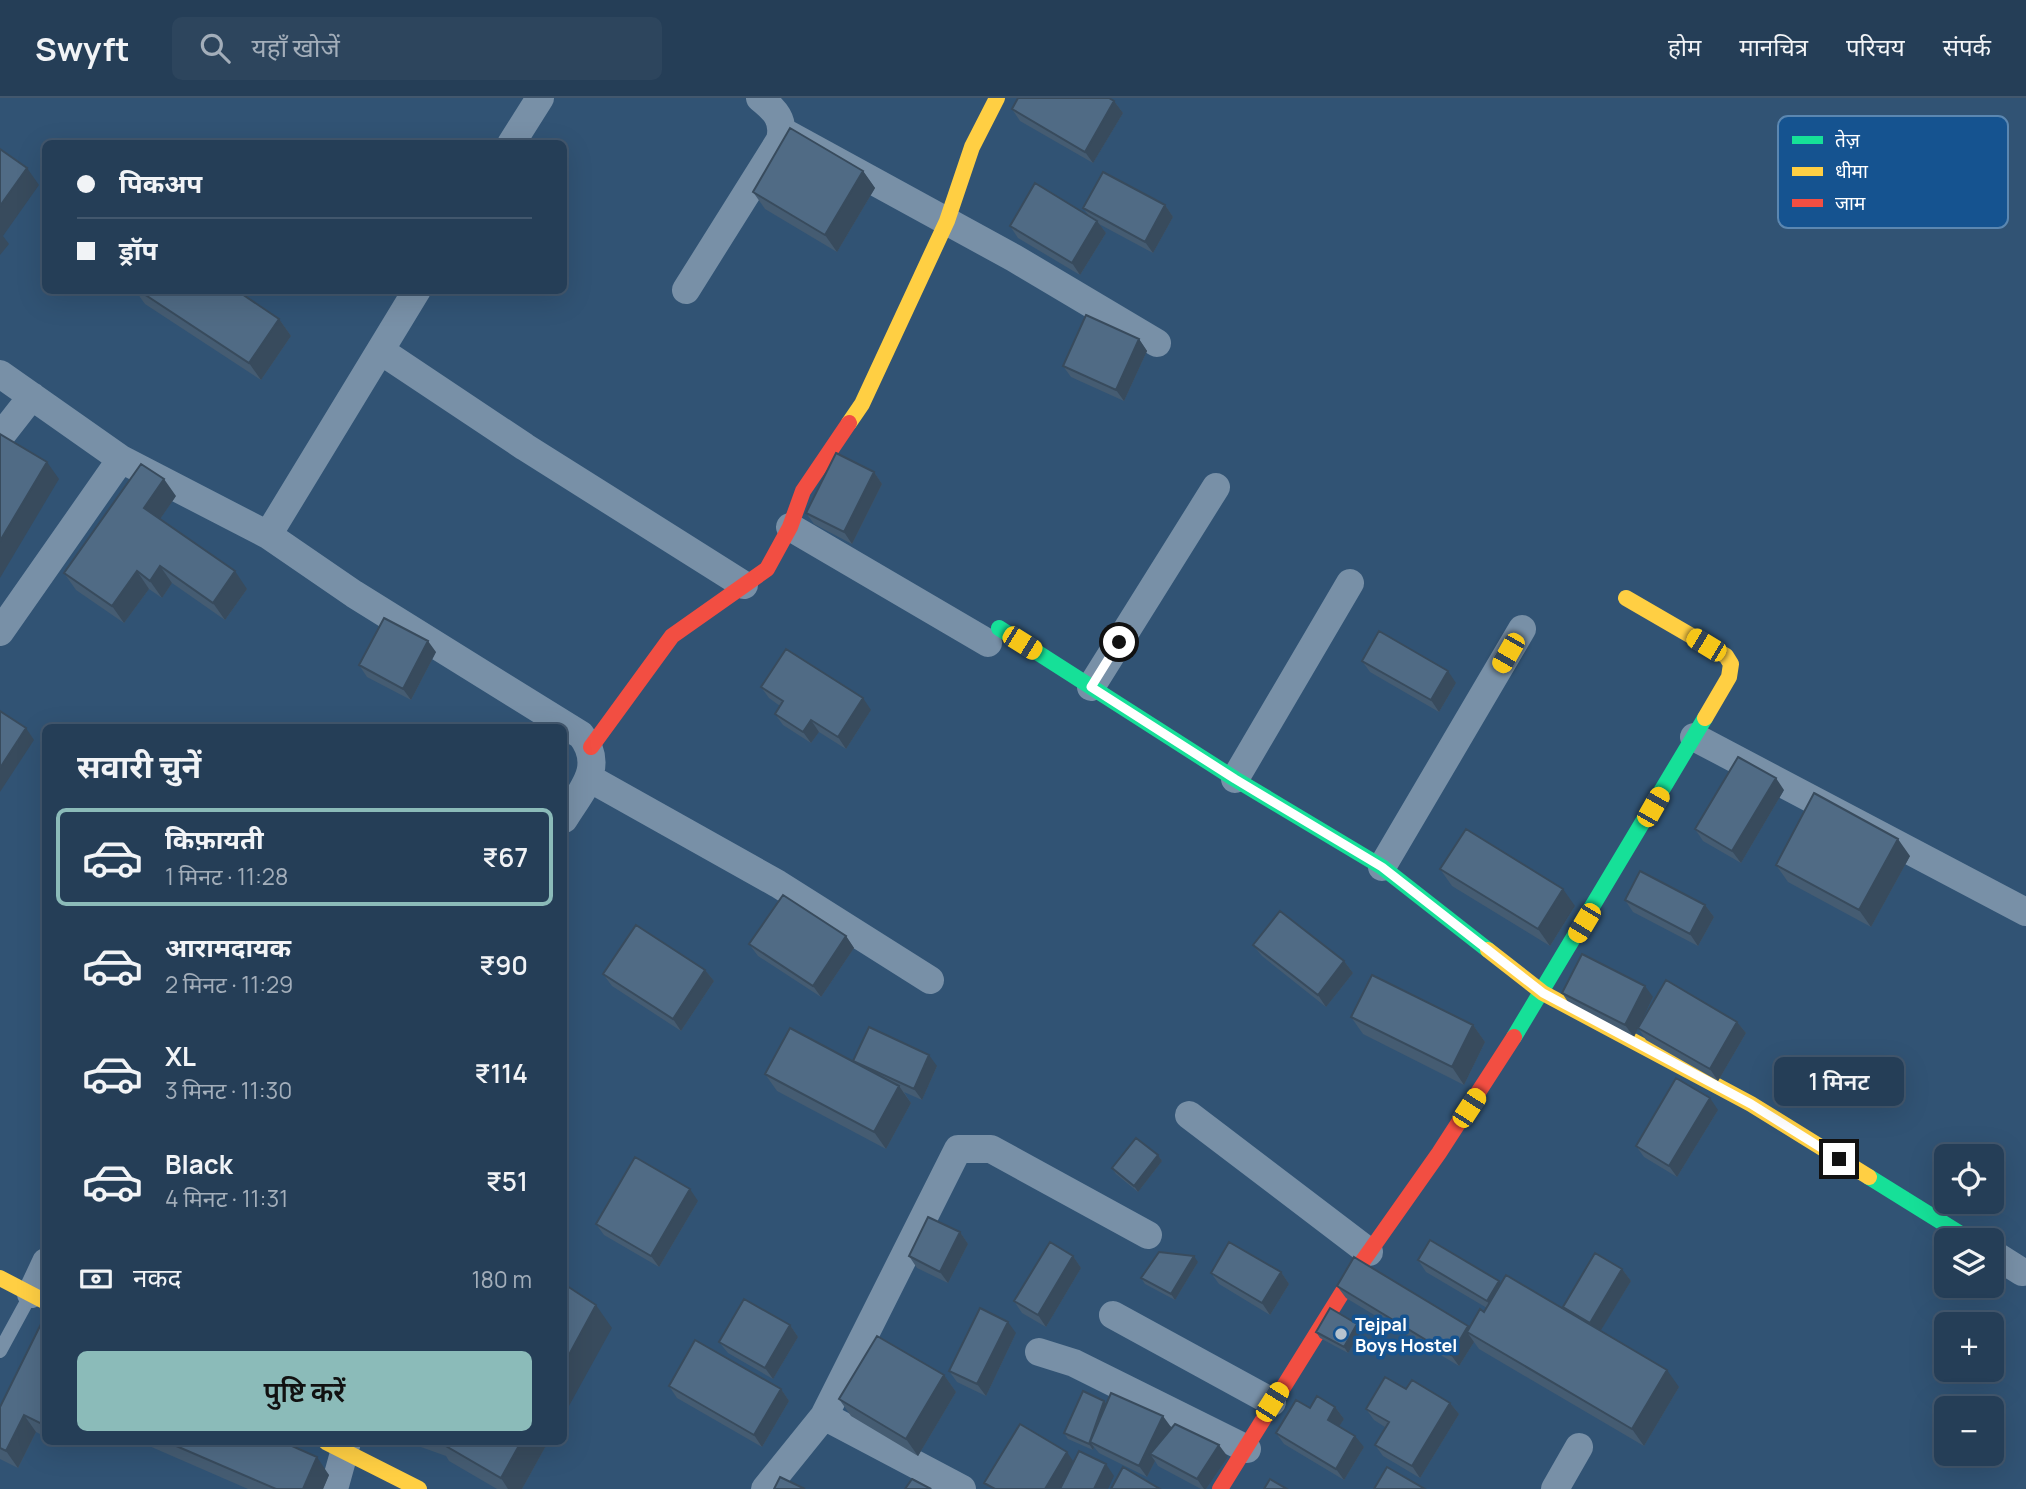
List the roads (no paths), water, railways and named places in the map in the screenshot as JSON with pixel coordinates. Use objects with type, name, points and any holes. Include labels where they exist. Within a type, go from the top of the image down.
[{"type":"street","points":[[514,140],[540,98]]},
{"type":"street","points":[[686,290],[776,148],[782,131],[774,110],[760,98]]},
{"type":"street","points":[[591,747],[672,636],[767,569],[790,527],[803,491],[862,404],[947,221],[972,147],[997,98]]},
{"type":"street","points":[[782,131],[947,221],[1157,343]]},
{"type":"street","points":[[268,535],[415,294]]},
{"type":"street","points":[[381,351],[525,447],[744,585]]},
{"type":"street","points":[[0,374],[121,459],[268,535],[354,594],[564,724]]},
{"type":"street","points":[[0,437],[32,396]]},
{"type":"street","points":[[0,632],[121,459]]},
{"type":"street","points":[[1091,687],[1216,487]]},
{"type":"street","points":[[790,527],[1091,687],[1235,779],[1382,867],[1543,993],[1751,1104],[1951,1228]]},
{"type":"street","points":[[1235,779],[1350,583]]},
{"type":"street","points":[[1220,1489],[1247,1449],[1272,1402],[1369,1252],[1439,1153],[1543,993],[1729,677],[1731,664],[1726,656],[1626,598]]},
{"type":"street","points":[[1382,867],[1522,629]]},
{"type":"street","points":[[567,726],[582,735],[591,747],[593,761],[589,778],[567,814]]},
{"type":"street","points":[[1694,737],[2026,912]]},
{"type":"street","points":[[589,778],[778,884],[930,980]]},
{"type":"street","points":[[1189,1115],[1369,1252]]},
{"type":"street","points":[[765,1489],[824,1416],[958,1149],[991,1149],[1148,1235]]},
{"type":"street","points":[[2004,1261],[2022,1272]]},
{"type":"street","points":[[0,1278],[38,1298],[42,1280]]},
{"type":"street","points":[[1113,1315],[1272,1402]]},
{"type":"street","points":[[1039,1352],[1074,1363],[1247,1449]]},
{"type":"street","points":[[824,1416],[962,1489]]},
{"type":"street","points":[[334,1489],[339,1445],[419,1489]]},
{"type":"street","points":[[1555,1489],[1580,1447]]},
{"type":"lane","points":[[0,1351],[38,1298]]},
{"type":"place","name":"Tejpal Boys Hostel","points":[[1341,1334]]}]
